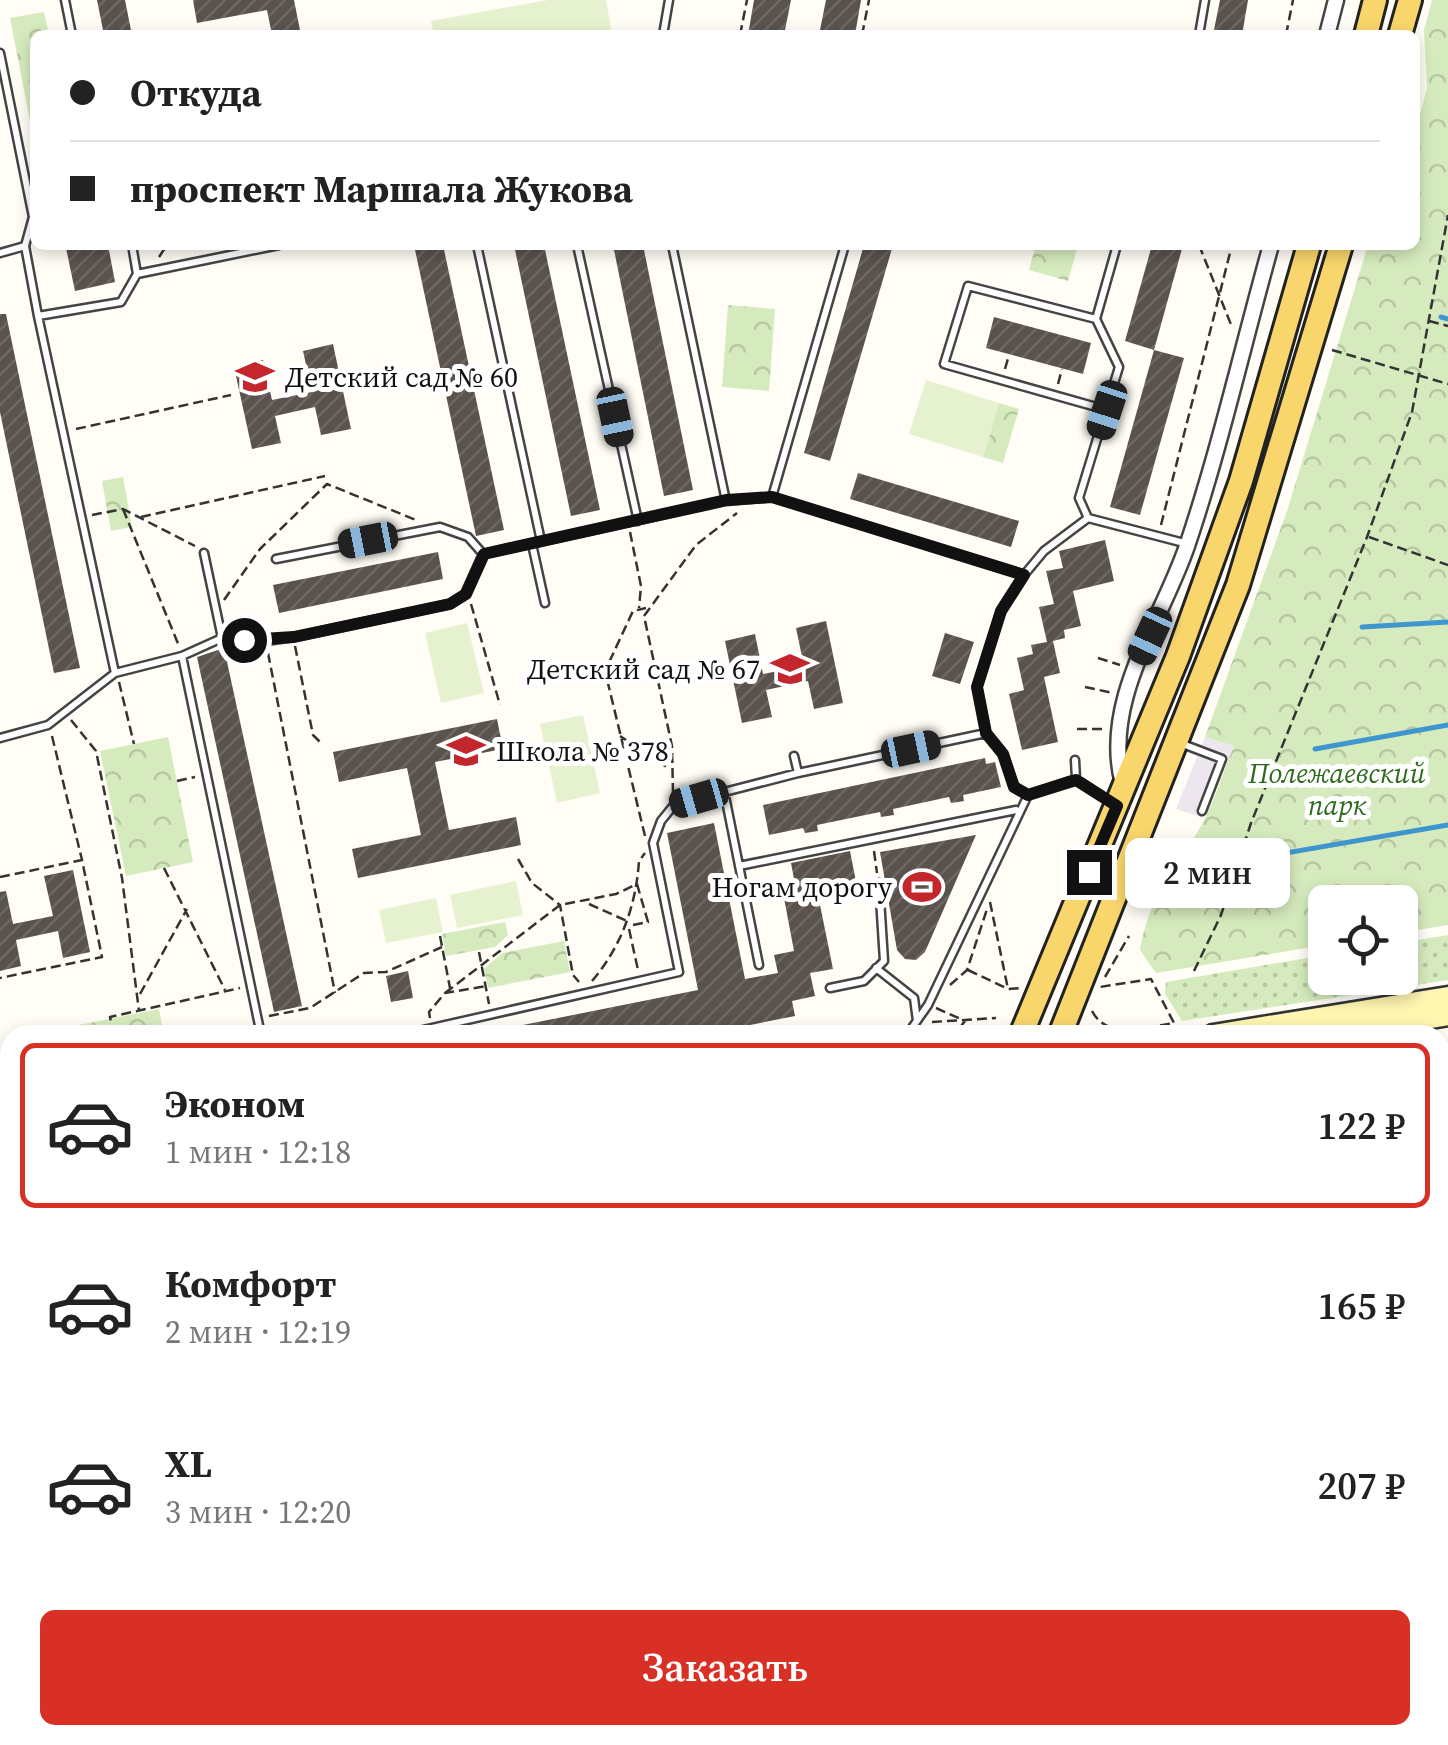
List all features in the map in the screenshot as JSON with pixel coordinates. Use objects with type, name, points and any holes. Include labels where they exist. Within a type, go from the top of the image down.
[{"type":"main road","points":[[1367,30],[1375,0]]},
{"type":"main road","points":[[1401,30],[1410,0]]},
{"type":"main road","points":[[1024,1025],[1120,797],[1241,481],[1308,250]]},
{"type":"main road","points":[[1064,1025],[1179,742],[1262,514],[1340,250]]},
{"type":"main road","points":[[1275,1025],[1448,997]]},
{"type":"main road","points":[[1386,1025],[1448,1014]]},
{"type":"street","points":[[1328,30],[1336,0]]},
{"type":"street","points":[[1120,797],[1116,757],[1122,709],[1132,674],[1188,544],[1270,250]]},
{"type":"lane","points":[[65,0],[71,30]]},
{"type":"lane","points":[[664,30],[669,0]]},
{"type":"lane","points":[[1199,30],[1205,0]]},
{"type":"lane","points":[[0,53],[30,198]]},
{"type":"lane","points":[[30,230],[25,246],[38,316],[115,672]]},
{"type":"lane","points":[[0,253],[25,246]]},
{"type":"lane","points":[[38,316],[121,302],[137,274],[133,250]]},
{"type":"lane","points":[[137,274],[255,250]]},
{"type":"lane","points":[[478,250],[542,542]]},
{"type":"lane","points":[[578,250],[638,521]]},
{"type":"lane","points":[[673,250],[726,500]]},
{"type":"lane","points":[[772,497],[843,250]]},
{"type":"lane","points":[[1116,250],[1096,319],[1119,366],[1078,498],[1088,518],[1188,544]]},
{"type":"lane","points":[[1096,319],[968,286],[944,364],[1107,410]]},
{"type":"lane","points":[[484,554],[726,500],[772,497],[1024,575]]},
{"type":"lane","points":[[1028,795],[1014,787],[1003,754],[986,733],[977,687],[1001,611],[1024,575],[1044,551],[1088,518]]},
{"type":"lane","points":[[276,559],[426,528],[453,530],[468,537],[484,554]]},
{"type":"lane","points":[[532,544],[545,603]]},
{"type":"lane","points":[[204,553],[222,638]]},
{"type":"lane","points":[[0,738],[48,726],[115,672],[182,656],[222,638],[266,641],[294,637],[450,604],[466,594],[484,554]]},
{"type":"lane","points":[[182,656],[259,1025]]},
{"type":"lane","points":[[443,1025],[679,972],[653,844],[661,821],[674,805],[798,773],[986,733]]},
{"type":"lane","points":[[1179,742],[1222,759],[1202,811]]},
{"type":"lane","points":[[794,756],[798,773]]},
{"type":"lane","points":[[1075,760],[1076,780]]},
{"type":"lane","points":[[916,1025],[1028,795],[1076,780],[1120,797]]},
{"type":"lane","points":[[724,791],[759,965]]},
{"type":"lane","points":[[739,866],[1018,810]]},
{"type":"lane","points":[[830,988],[864,980],[884,960],[879,883]]},
{"type":"lane","points":[[876,968],[914,998],[918,1022]]},
{"type":"path","points":[[741,30],[747,0]]},
{"type":"path","points":[[863,30],[869,0]]},
{"type":"path","points":[[1287,30],[1292,0]]},
{"type":"path","points":[[1194,971],[1222,915],[1250,822],[1367,537],[1422,376],[1428,320],[1448,215]]},
{"type":"path","points":[[1201,250],[1233,329]]},
{"type":"path","points":[[1162,522],[1231,250]]},
{"type":"path","points":[[1428,320],[1448,326]]},
{"type":"path","points":[[1332,350],[1448,384]]},
{"type":"path","points":[[1002,380],[1009,355]]},
{"type":"path","points":[[1054,395],[1062,369]]},
{"type":"path","points":[[64,432],[231,396]]},
{"type":"path","points":[[141,517],[325,476]]},
{"type":"path","points":[[215,606],[222,604],[260,550],[327,484],[426,528]]},
{"type":"path","points":[[674,805],[669,768],[672,746],[644,616],[646,608],[696,546],[748,506],[747,499]]},
{"type":"path","points":[[122,509],[182,656]]},
{"type":"path","points":[[82,518],[122,509],[204,553]]},
{"type":"path","points":[[628,523],[641,586],[639,610]]},
{"type":"path","points":[[1367,537],[1448,565]]},
{"type":"path","points":[[466,594],[500,705]]},
{"type":"path","points":[[581,993],[609,961],[628,924],[639,861],[650,844],[642,833],[605,671],[633,610],[646,608]]},
{"type":"path","points":[[294,637],[313,735],[322,744]]},
{"type":"path","points":[[266,641],[335,993]]},
{"type":"path","points":[[1098,658],[1122,666]]},
{"type":"path","points":[[115,672],[134,744]]},
{"type":"path","points":[[1086,686],[1115,694]]},
{"type":"path","points":[[63,712],[96,750],[122,878],[140,1011]]},
{"type":"path","points":[[0,978],[102,957],[48,726]]},
{"type":"path","points":[[1078,728],[1109,729]]},
{"type":"path","points":[[619,735],[669,768]]},
{"type":"path","points":[[177,781],[206,775]]},
{"type":"path","points":[[874,854],[876,861]]},
{"type":"path","points":[[518,859],[532,883],[560,905],[581,993]]},
{"type":"path","points":[[0,877],[82,860]]},
{"type":"path","points":[[164,868],[226,991]]},
{"type":"path","points":[[431,1025],[429,1012],[445,994],[560,905],[586,902],[637,884]]},
{"type":"path","points":[[586,902],[628,924],[648,922],[637,884]]},
{"type":"path","points":[[1008,989],[990,901],[966,970],[1008,989],[1025,988],[1033,1004]]},
{"type":"path","points":[[138,998],[187,908]]},
{"type":"path","points":[[628,924],[640,981]]},
{"type":"path","points":[[440,936],[451,989]]},
{"type":"path","points":[[1095,993],[1128,936]]},
{"type":"path","points":[[258,1018],[310,1008],[364,973],[386,972],[442,947]]},
{"type":"path","points":[[479,952],[490,1012]]},
{"type":"path","points":[[1098,987],[1151,979],[1174,1023],[1160,1025]]},
{"type":"path","points":[[112,1025],[110,1017],[251,986]]},
{"type":"path","points":[[445,994],[487,986]]},
{"type":"path","points":[[1091,1008],[1098,1022],[1105,1025]]},
{"type":"path","points":[[918,1022],[996,1018]]},
{"type":"path","points":[[961,1025],[964,1021]]},
{"type":"shaded area","points":[[1205,737],[1234,746],[1204,818],[1176,809]]},
{"type":"green space","points":[[548,0],[606,0],[611,30],[433,30],[431,21]]},
{"type":"green space","name":"Полежаевский парк","points":[[1432,0],[1448,0],[1448,925],[1418,930],[1418,885],[1308,885],[1308,948],[1156,973],[1140,950],[1144,932],[1162,888],[1208,812],[1234,746],[1205,737],[1288,508],[1366,250],[1420,250],[1420,114],[1427,88],[1424,30]]},
{"type":"green space","points":[[44,12],[48,30],[30,30],[30,121],[10,18]]},
{"type":"green space","points":[[1035,250],[1077,250],[1068,281],[1029,270]]},
{"type":"green space","points":[[728,305],[775,309],[769,391],[722,387]]},
{"type":"green space","points":[[926,380],[999,403],[983,457],[909,434]]},
{"type":"green space","points":[[999,403],[1019,409],[1003,463],[983,457]]},
{"type":"green space","points":[[123,477],[132,527],[111,531],[102,481]]},
{"type":"green space","points":[[467,623],[484,693],[441,703],[425,633]]},
{"type":"green space","points":[[583,715],[600,793],[557,803],[540,724]]},
{"type":"green space","points":[[168,737],[193,862],[126,876],[100,751]]},
{"type":"green space","points":[[516,881],[523,915],[457,928],[450,895]]},
{"type":"green space","points":[[436,898],[443,932],[386,943],[379,910]]},
{"type":"green space","points":[[505,922],[508,935],[495,947],[446,956],[442,934]]},
{"type":"green space","points":[[1448,935],[1448,980],[1418,985],[1418,940]]},
{"type":"green space","points":[[564,941],[570,972],[488,988],[484,969],[502,953]]},
{"type":"green space","points":[[1308,958],[1308,995],[1351,995],[1182,1021],[1165,994],[1166,982]]},
{"type":"green space","points":[[159,1009],[162,1025],[79,1025]]},
{"type":"building","points":[[97,0],[125,0],[131,30],[103,30]]},
{"type":"building","points":[[193,0],[294,0],[300,30],[271,30],[267,10],[197,23]]},
{"type":"building","points":[[754,0],[791,0],[785,30],[749,30]]},
{"type":"building","points":[[826,0],[861,0],[856,30],[820,30]]},
{"type":"building","points":[[1220,0],[1248,0],[1243,30],[1214,30]]},
{"type":"building","points":[[66,250],[109,250],[115,282],[75,291]]},
{"type":"building","points":[[415,250],[444,250],[504,530],[476,536]]},
{"type":"building","points":[[515,250],[545,250],[600,510],[571,516]]},
{"type":"building","points":[[614,250],[644,250],[693,490],[664,496]]},
{"type":"building","points":[[863,250],[892,250],[830,461],[804,453]]},
{"type":"building","points":[[1151,250],[1182,250],[1154,350],[1125,341]]},
{"type":"building","points":[[0,314],[6,314],[80,668],[54,673],[0,412]]},
{"type":"building","points":[[994,317],[1091,343],[1083,374],[986,348]]},
{"type":"building","points":[[333,344],[351,429],[321,435],[315,407],[275,416],[281,443],[252,449],[234,367],[263,360],[272,400],[312,392],[303,351]]},
{"type":"building","points":[[1154,350],[1184,358],[1140,515],[1110,507]]},
{"type":"building","points":[[858,473],[1019,521],[1011,547],[850,499]]},
{"type":"building","points":[[1105,540],[1114,581],[1073,591],[1081,626],[1064,630],[1065,638],[1053,641],[1060,673],[1044,677],[1058,742],[1022,750],[1009,694],[1024,690],[1017,658],[1033,654],[1031,645],[1047,642],[1039,607],[1054,604],[1046,571],[1063,568],[1059,551]]},
{"type":"building","points":[[438,552],[443,579],[279,613],[273,585]]},
{"type":"building","points":[[826,621],[843,703],[814,709],[808,681],[766,690],[772,717],[742,723],[725,641],[755,634],[763,674],[804,666],[796,628]]},
{"type":"building","points":[[945,633],[974,642],[960,684],[932,676]]},
{"type":"building","points":[[224,648],[302,1006],[274,1012],[197,657]]},
{"type":"building","points":[[497,719],[503,749],[435,762],[449,830],[516,817],[521,845],[358,878],[352,849],[421,835],[407,768],[339,782],[333,752]]},
{"type":"building","points":[[985,758],[986,764],[995,762],[1001,787],[963,795],[964,801],[951,803],[949,797],[893,809],[894,815],[881,817],[880,812],[817,825],[818,831],[805,833],[803,828],[769,835],[763,805]]},
{"type":"building","points":[[714,823],[745,979],[778,973],[774,955],[794,951],[784,898],[797,895],[791,863],[850,851],[858,892],[819,900],[833,969],[810,973],[815,996],[792,1001],[795,1016],[750,1025],[523,1025],[698,990],[667,833]]},
{"type":"building","points":[[976,835],[925,952],[916,960],[905,959],[897,950],[880,852]]},
{"type":"building","points":[[73,870],[90,952],[63,958],[58,931],[16,940],[21,966],[0,971],[0,892],[6,891],[13,924],[53,916],[44,876]]},
{"type":"building","points":[[408,971],[413,998],[391,1002],[386,976]]},
{"type":"waterway","points":[[1441,317],[1448,319]]},
{"type":"waterway","points":[[1362,627],[1448,622]]},
{"type":"waterway","points":[[1315,749],[1448,725]]},
{"type":"waterway","points":[[1269,856],[1448,825]]},
{"type":"place","name":"Детский сад № 60","points":[[255,377]]},
{"type":"place","name":"Детский сад № 67","points":[[790,669]]},
{"type":"place","name":"Школа № 378","points":[[466,751]]},
{"type":"place","name":"Ногам дорогу","points":[[922,887]]},
{"type":"route","points":[[244,640],[294,637],[450,604],[466,594],[484,554],[726,500],[772,497],[1024,575],[1001,611],[977,687],[986,733],[1003,754],[1014,787],[1028,795],[1057,782],[1076,780],[1117,806],[1089,872]]}]
